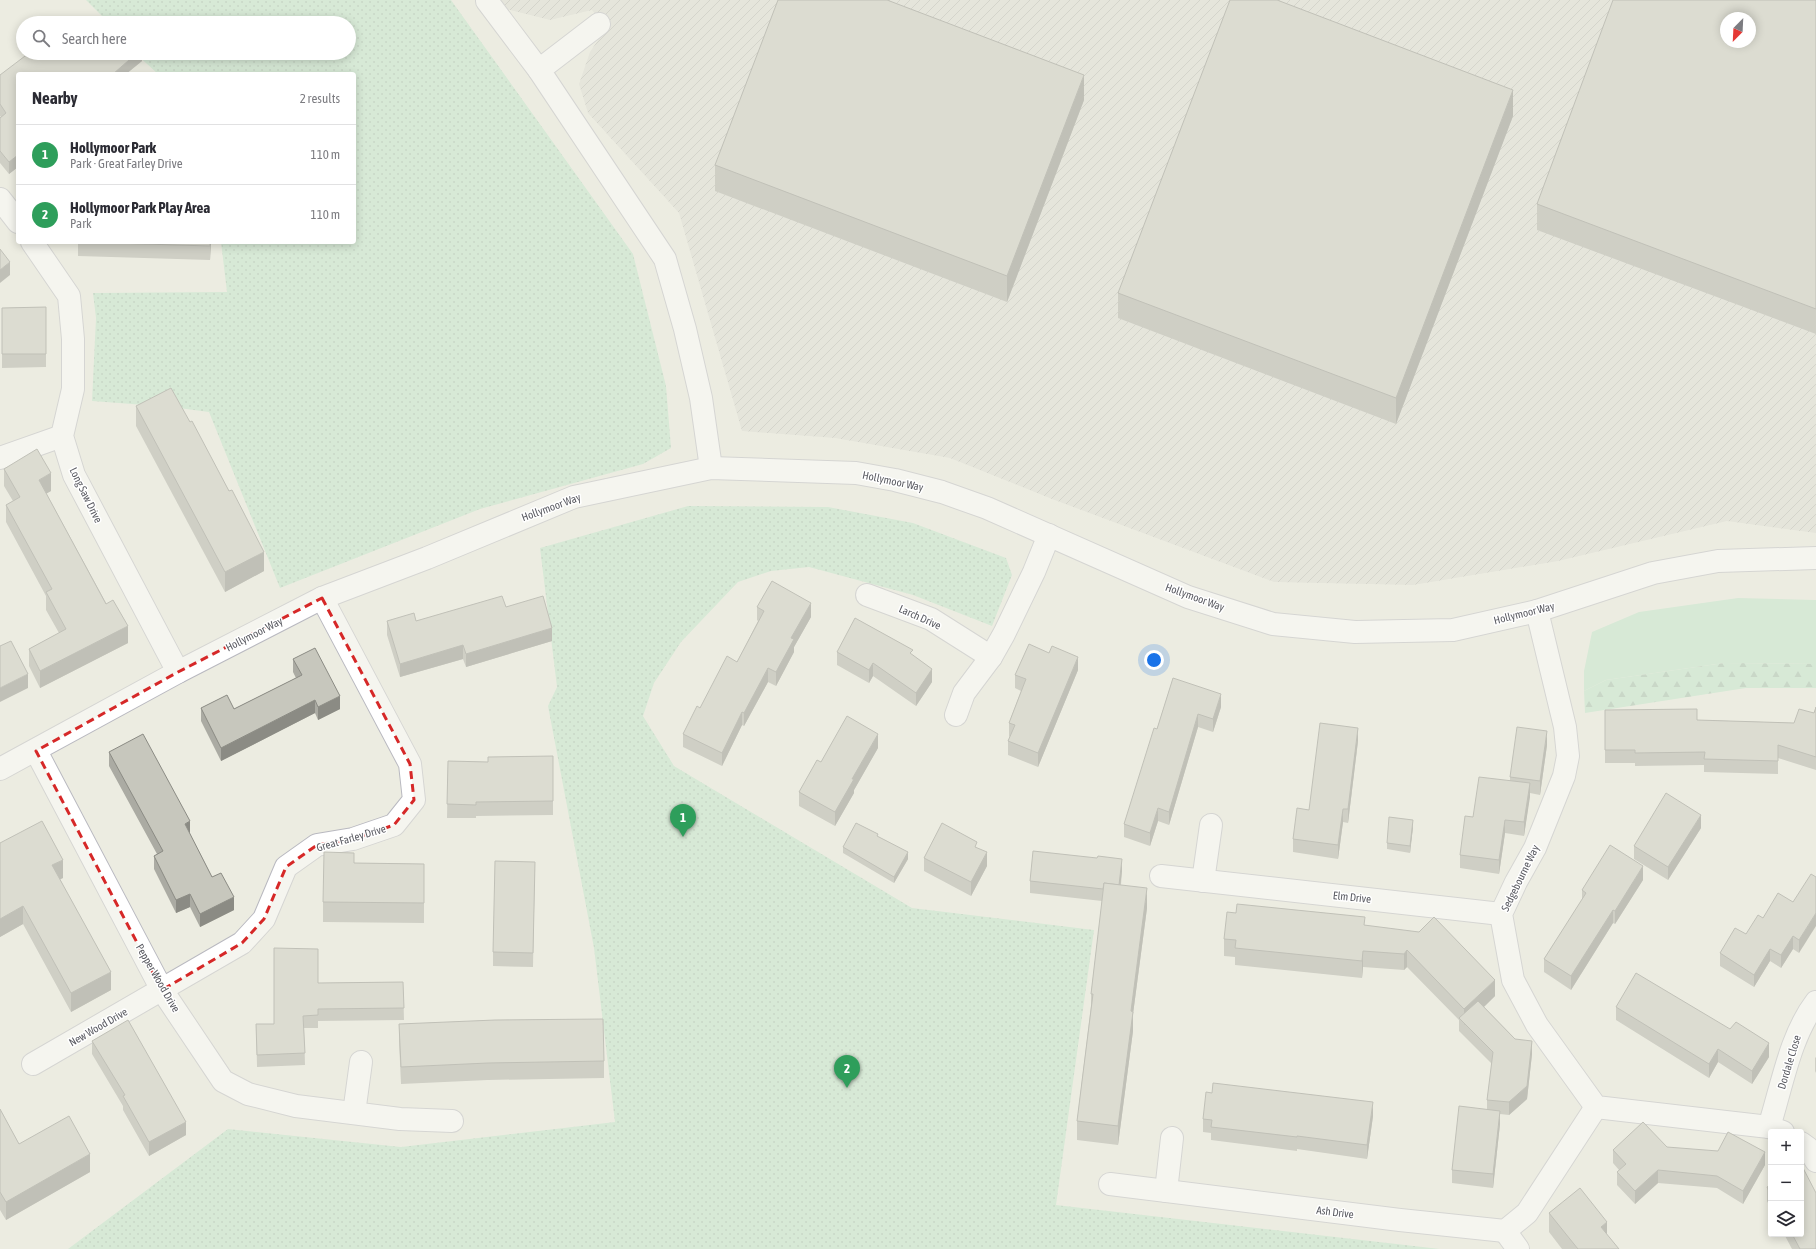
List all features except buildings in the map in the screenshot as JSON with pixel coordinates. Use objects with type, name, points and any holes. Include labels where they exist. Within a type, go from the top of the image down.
[{"type":"street","points":[[487,1],[539,70],[665,259],[685,329],[701,398],[712,468]]},
{"type":"street","points":[[539,70],[599,24]]},
{"type":"street","points":[[0,458],[62,436],[73,389],[73,339],[69,296],[33,244]]},
{"type":"street","name":"Long Saw Drive","points":[[62,436],[74,475],[178,672]]},
{"type":"street","name":"Hollymoor Way","points":[[0,769],[36,751],[178,672],[322,598],[427,558],[574,497],[712,468],[856,473],[895,480],[942,492],[987,508],[1188,597],[1273,624],[1355,632],[1453,630],[1537,611],[1660,572],[1718,561],[1816,558]]},
{"type":"street","points":[[956,715],[964,693],[991,657],[1004,634],[1049,535]]},
{"type":"street","name":"Larch Drive","points":[[867,595],[931,619],[991,657]]},
{"type":"street","name":"Great Farley Drive","points":[[162,990],[242,943],[264,919],[286,867],[317,845],[353,839],[394,825],[414,800],[410,764],[322,598]]},
{"type":"street","name":"Sedgebourne Way","points":[[1537,611],[1565,727],[1568,756],[1564,776],[1535,848],[1516,882],[1501,914],[1513,980],[1537,1025],[1596,1107]]},
{"type":"street","name":"Pepper Wood Drive","points":[[36,751],[162,990],[223,1081],[248,1094],[296,1106],[400,1119],[452,1121]]},
{"type":"street","points":[[1203,881],[1211,825]]},
{"type":"street","name":"Elm Drive","points":[[1162,876],[1501,914]]},
{"type":"street","name":"New Wood Drive","points":[[33,1064],[162,990]]},
{"type":"street","name":"Dordale Close","points":[[1776,1129],[1796,1034],[1808,1012],[1816,1002]]},
{"type":"street","points":[[354,1113],[361,1062]]},
{"type":"street","points":[[1518,1249],[1505,1231],[1527,1213],[1596,1107],[1776,1129]]},
{"type":"street","points":[[1166,1191],[1172,1138]]},
{"type":"street","points":[[1804,1145],[1808,1148],[1816,1161]]},
{"type":"street","name":"Ash Drive","points":[[1110,1184],[1393,1219],[1505,1231]]},
{"type":"highlighted area","points":[[322,598],[410,764],[414,800],[394,825],[353,839],[317,845],[286,867],[264,919],[242,943],[162,990],[36,751],[178,672]]},
{"type":"shaded area","points":[[500,0],[1816,0],[1816,533],[1727,521],[1558,561],[1413,585],[1274,582],[1052,499],[950,458],[835,438],[742,431],[679,213],[588,113],[579,84],[590,52],[606,28],[592,10],[550,20],[506,9]]},
{"type":"green space","points":[[86,0],[451,0],[633,254],[666,386],[671,448],[643,464],[480,509],[280,588],[209,412],[171,407],[92,401],[96,318],[93,293],[227,292],[221,244],[356,244],[356,72],[156,72],[143,60],[356,60],[356,16],[102,16]]},
{"type":"green space","points":[[688,506],[828,507],[913,523],[1006,558],[1012,575],[992,626],[913,595],[809,567],[771,571],[738,582],[681,642],[654,683],[643,716],[674,766],[912,908],[1094,930],[1056,1205],[1440,1249],[68,1249],[228,1129],[401,1147],[615,1122],[594,948],[548,706],[557,687],[540,548]]},
{"type":"green space","points":[[1738,598],[1816,600],[1816,664],[1724,663],[1606,680],[1584,691],[1584,671],[1592,632],[1639,612]]},
{"type":"green space","points":[[1724,663],[1816,664],[1816,688],[1746,688],[1585,713],[1584,691],[1606,680]]},
{"type":"place","name":"Hollymoor Park","points":[[683,837]]},
{"type":"place","name":"Hollymoor Park Play Area","points":[[847,1088]]}]
